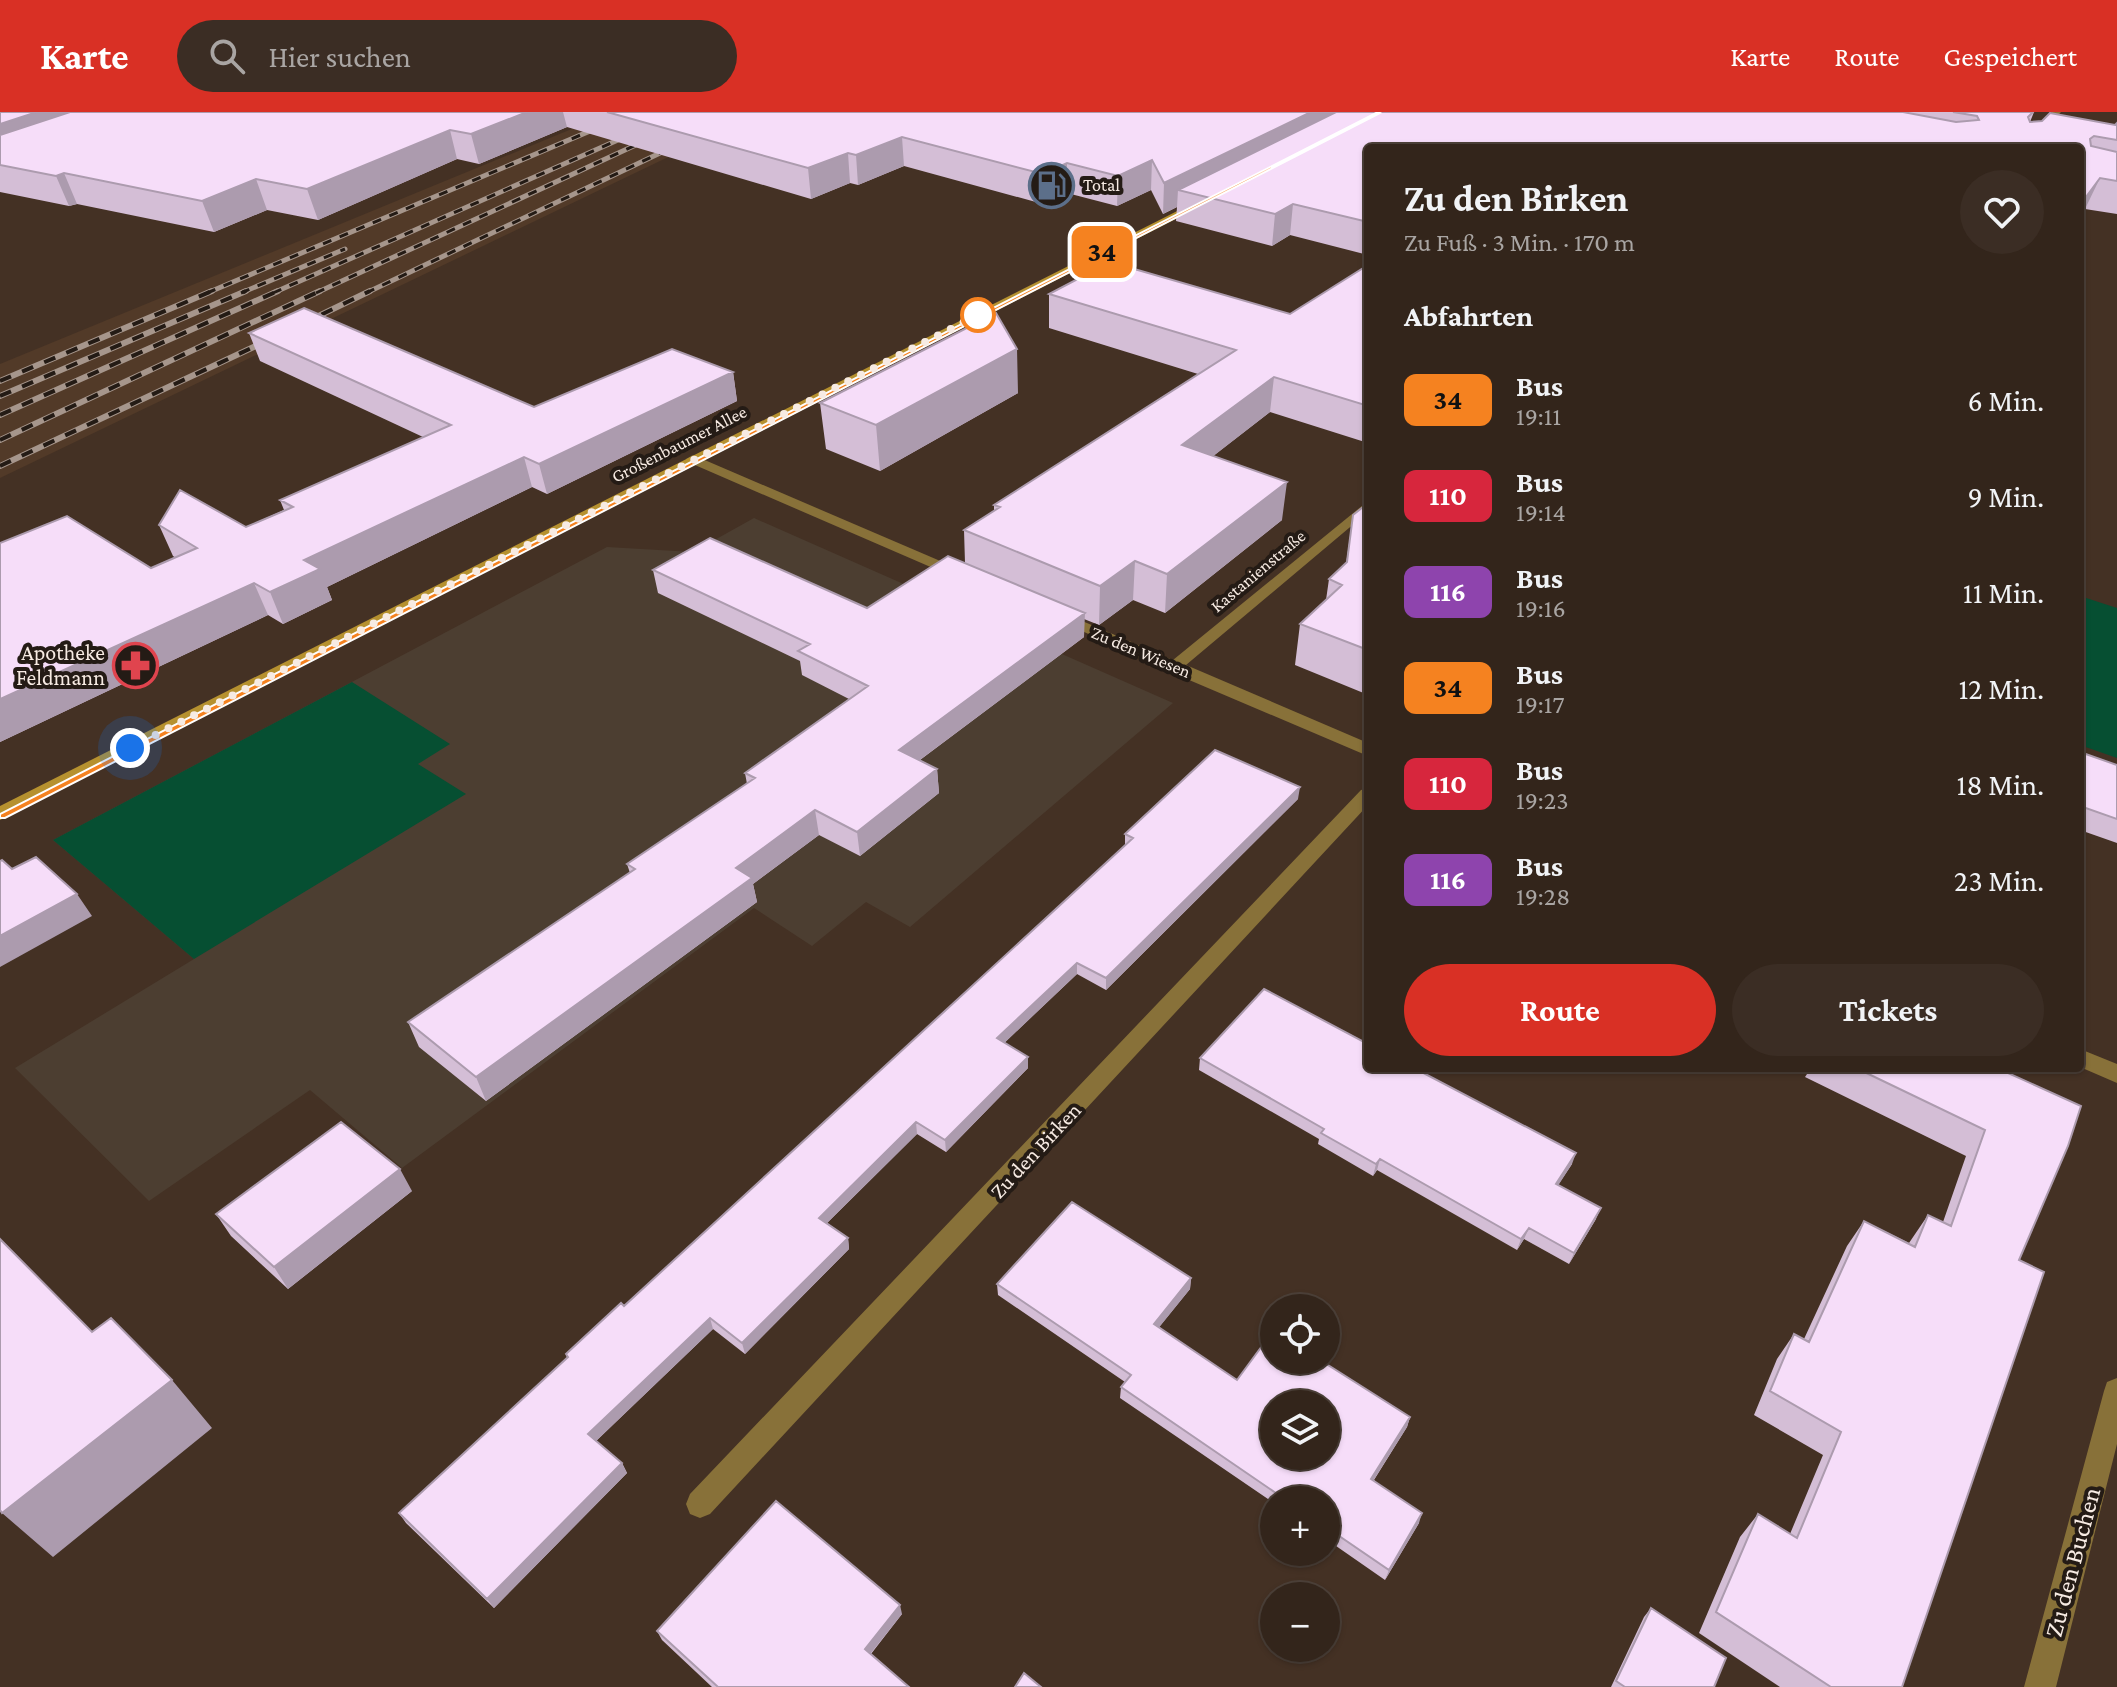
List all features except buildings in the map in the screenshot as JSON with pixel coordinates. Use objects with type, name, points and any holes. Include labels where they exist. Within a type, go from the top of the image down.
[{"type":"main road","name":"Großenbaumer Allee","points":[[0,814],[1219,193]]},
{"type":"street","points":[[2027,144],[2057,112]]},
{"type":"street","points":[[693,459],[974,580]]},
{"type":"street","name":"Kastanienstraße","points":[[1174,667],[1364,508]]},
{"type":"street","name":"Zu den Wiesen","points":[[1045,611],[1364,748]]},
{"type":"street","name":"Zu den Birken","points":[[700,1504],[1364,798]]},
{"type":"street","points":[[2084,1060],[2117,1074]]},
{"type":"street","name":"Zu den Buchen","points":[[2040,1687],[2117,1391]]},
{"type":"shaded area","points":[[613,112],[762,112],[0,478],[0,364]]},
{"type":"shaded area","points":[[754,518],[1173,703],[910,927],[866,902],[812,946],[754,908],[402,1168],[310,1090],[149,1201],[15,1068],[194,959],[53,840],[607,547],[693,552]]},
{"type":"green space","points":[[2084,597],[2117,608],[2117,758],[2084,746]]},
{"type":"green space","points":[[352,682],[450,744],[418,764],[466,794],[194,959],[53,840]]},
{"type":"railway","points":[[207,293],[635,112]]},
{"type":"railway","points":[[273,293],[636,132]]},
{"type":"railway","points":[[316,293],[653,137]]},
{"type":"railway","points":[[366,293],[679,144]]},
{"type":"railway","points":[[241,293],[345,249]]},
{"type":"railway","points":[[0,381],[212,291]]},
{"type":"railway","points":[[0,396],[246,291]]},
{"type":"railway","points":[[0,415],[278,291]]},
{"type":"railway","points":[[0,440],[320,291]]},
{"type":"railway","points":[[300,325],[370,291]]},
{"type":"railway","points":[[0,466],[275,337]]},
{"type":"bus line","name":"34","points":[[0,814],[1378,112]]},
{"type":"place","name":"Total","points":[[1052,185]]},
{"type":"place","name":"Apotheke Feldmann","points":[[136,665]]},
{"type":"route","points":[[130,748],[978,315]]}]
